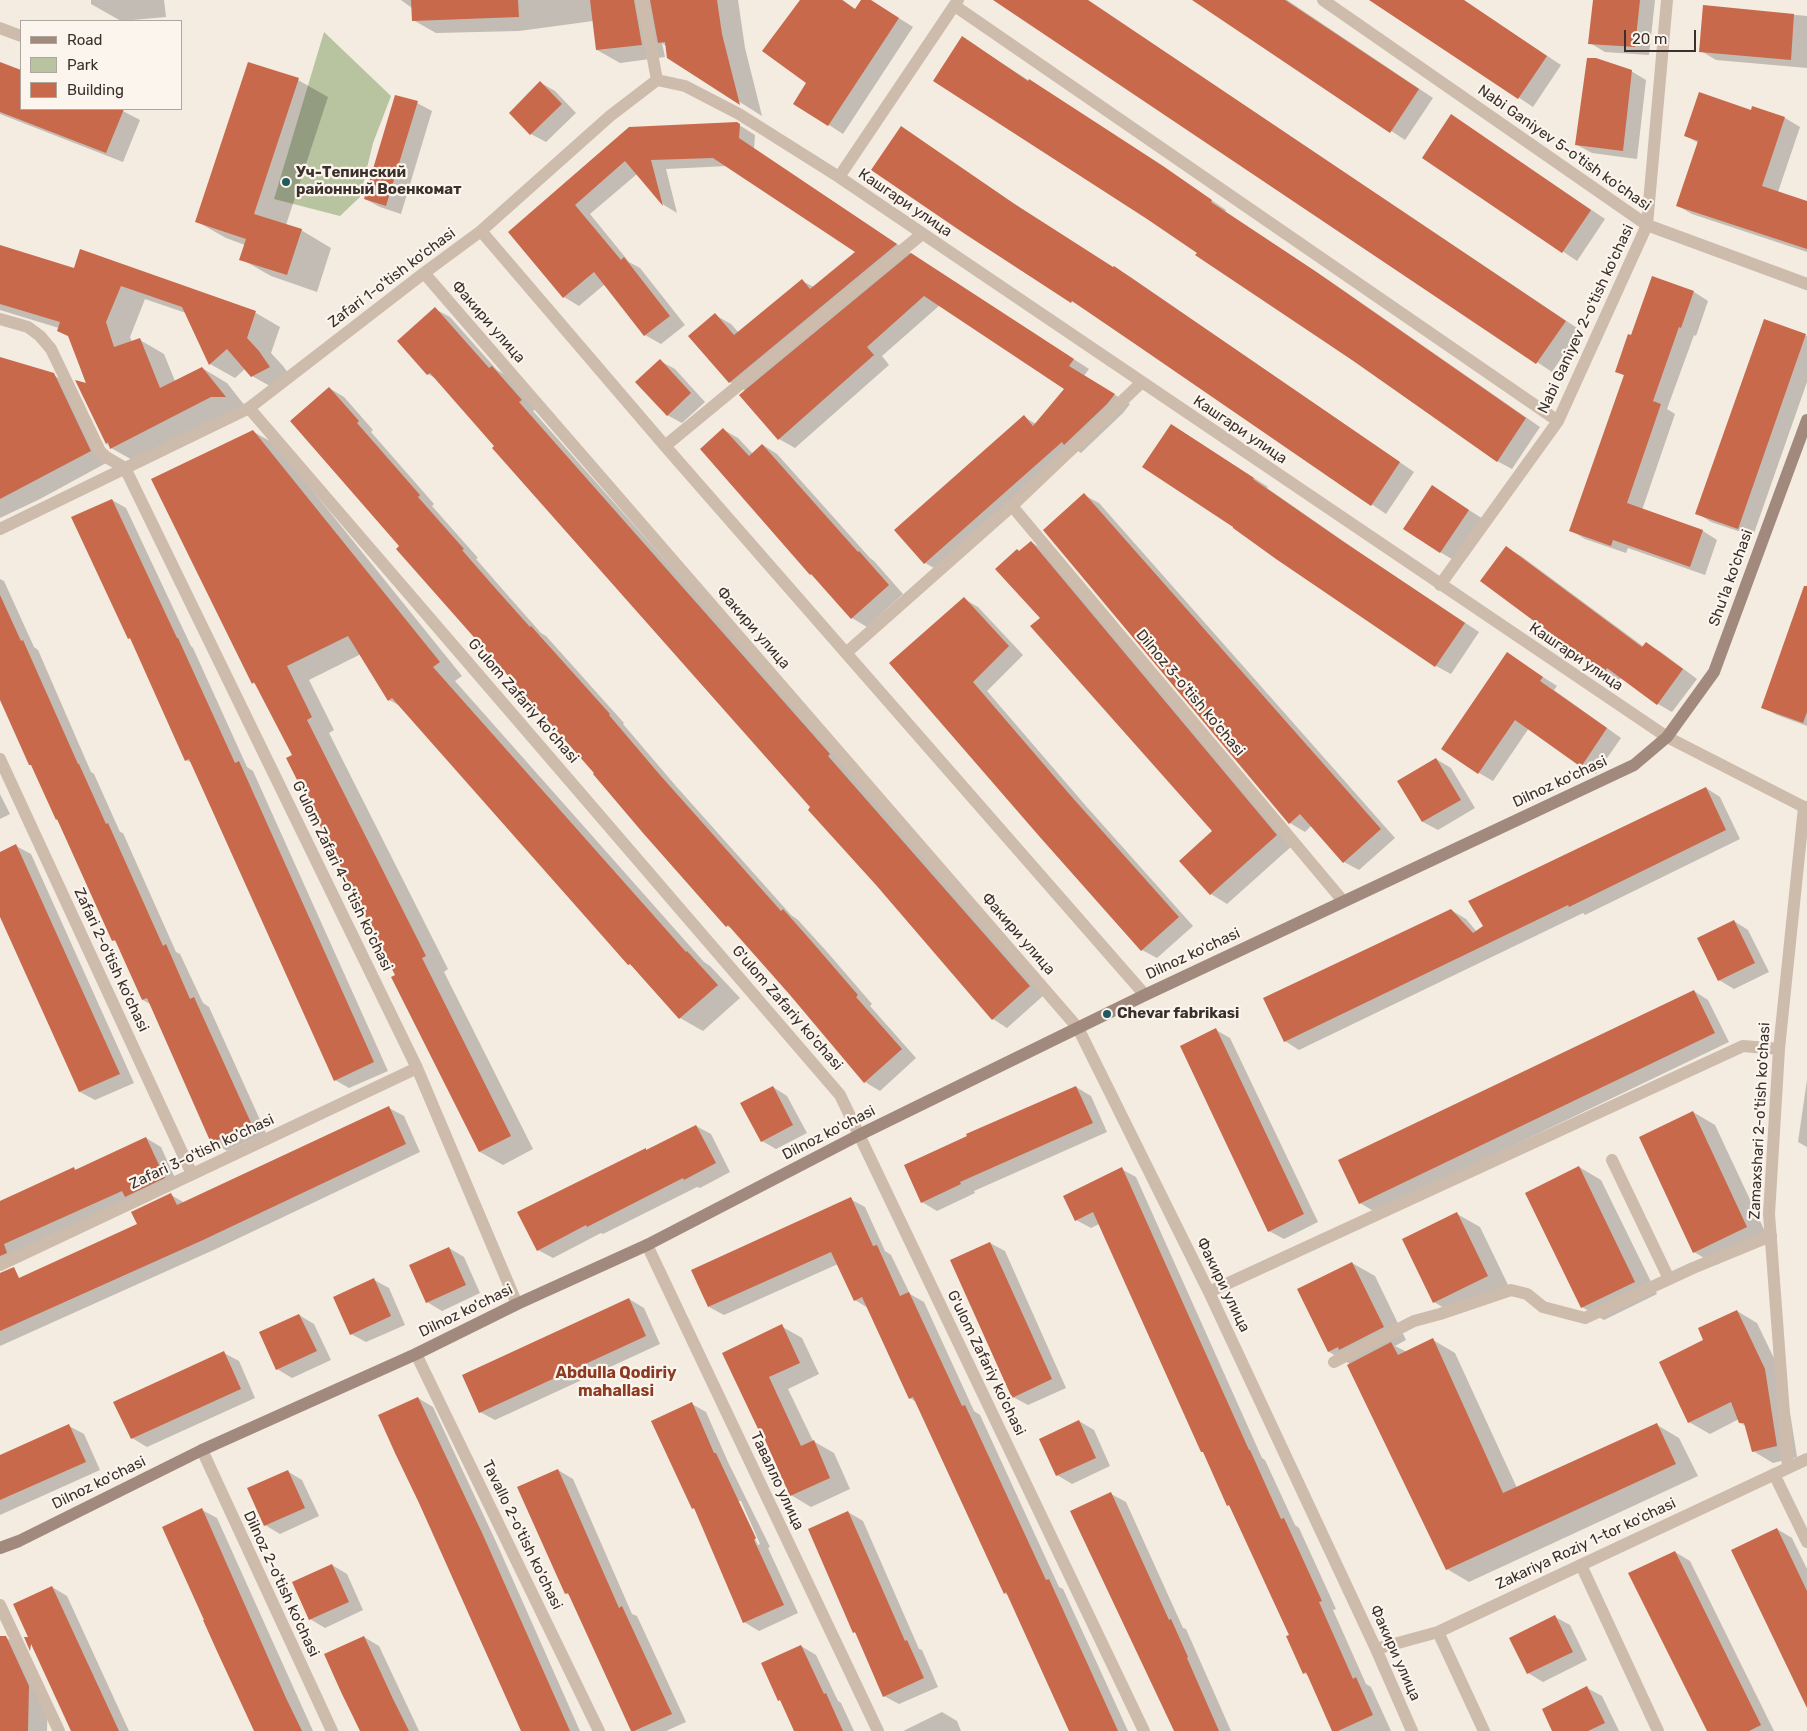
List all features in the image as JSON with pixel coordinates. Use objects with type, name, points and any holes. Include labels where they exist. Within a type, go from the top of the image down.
[{"type":"street","points":[[642,0],[657,80]]},
{"type":"street","name":"Nabi Ganiyev 5-o'tish ko'chasi","points":[[1323,0],[1647,225],[1807,284]]},
{"type":"street","name":"Nabi Ganiyev 2-o'tish ko'chasi","points":[[1440,585],[1558,420],[1647,225],[1667,0]]},
{"type":"street","points":[[839,177],[956,3],[1558,420]]},
{"type":"street","points":[[0,28],[20,36]]},
{"type":"street","name":"Кашгари улица","points":[[657,80],[685,86],[739,114],[839,177],[1667,737],[1805,807]]},
{"type":"street","name":"Zafari 1-o'tish ko'chasi","points":[[0,529],[249,408],[481,231],[610,116],[657,80]]},
{"type":"street","points":[[481,231],[665,446],[1145,995]]},
{"type":"street","points":[[665,446],[922,234]]},
{"type":"street","name":"Факири улица","points":[[424,273],[1078,1028],[1209,1292],[1376,1649],[1412,1731]]},
{"type":"street","points":[[0,318],[28,327],[40,336],[51,349],[100,451],[106,457],[125,468]]},
{"type":"street","points":[[846,653],[1012,506],[1141,383]]},
{"type":"street","name":"G'ulom Zafariy ko'chasi","points":[[249,408],[840,1095],[1144,1731]]},
{"type":"street","name":"Shu'la ko'chasi","points":[[1667,737],[1714,672],[1807,420]]},
{"type":"street","name":"G'ulom Zafari 4-o'tish ko'chasi","points":[[125,468],[417,1068],[517,1304]]},
{"type":"street","name":"Dilnoz 3-o'tish ko'chasi","points":[[1012,506],[1343,901]]},
{"type":"street","name":"Dilnoz ko'chasi","points":[[0,1548],[19,1541],[202,1450],[416,1354],[517,1304],[647,1244],[860,1135],[1145,995],[1634,765],[1667,737]]},
{"type":"street","name":"Zafari 2-o'tish ko'chasi","points":[[0,759],[192,1174]]},
{"type":"street","name":"Zamaxshari 2-o'tish ko'chasi","points":[[1788,1468],[1769,1214],[1779,1048],[1805,807]]},
{"type":"street","points":[[1209,1292],[1743,1046],[1779,1048]]},
{"type":"street","name":"Zafari 3-o'tish ko'chasi","points":[[0,1265],[417,1068]]},
{"type":"street","points":[[1612,1160],[1669,1279]]},
{"type":"street","points":[[1334,1362],[1414,1321],[1511,1290],[1526,1294],[1543,1306],[1585,1318],[1669,1279],[1771,1236]]},
{"type":"street","name":"Тавалло улица","points":[[647,1244],[878,1731]]},
{"type":"street","name":"Tavallo 2-o'tish ko'chasi","points":[[416,1354],[599,1731]]},
{"type":"street","name":"Dilnoz 2-o'tish ko'chasi","points":[[202,1450],[332,1731]]},
{"type":"street","name":"Zakariya Roziy 1-tor ko'chasi","points":[[1376,1649],[1438,1632],[1807,1459]]},
{"type":"street","points":[[1774,1474],[1807,1542]]},
{"type":"street","points":[[1581,1565],[1658,1731]]},
{"type":"street","points":[[0,1605],[58,1731]]},
{"type":"street","points":[[1438,1632],[1484,1731]]},
{"type":"green space","points":[[324,32],[391,96],[373,143],[360,197],[340,216],[274,199]]},
{"type":"building","points":[[411,0],[518,0],[519,17],[412,21]]},
{"type":"building","points":[[590,0],[634,0],[642,45],[596,50]]},
{"type":"building","points":[[650,0],[717,0],[722,34],[740,105],[667,58],[665,42],[658,43]]},
{"type":"building","points":[[800,0],[842,0],[855,9],[861,0],[871,0],[899,18],[828,126],[793,104],[806,83],[762,51]]},
{"type":"building","points":[[993,0],[1088,0],[1566,321],[1536,364]]},
{"type":"building","points":[[1192,0],[1285,0],[1419,89],[1390,133]]},
{"type":"building","points":[[1369,0],[1464,0],[1547,56],[1518,99]]},
{"type":"building","points":[[1593,0],[1640,0],[1635,47],[1588,44]]},
{"type":"building","points":[[1703,5],[1794,14],[1791,60],[1699,52]]},
{"type":"building","points":[[962,36],[1028,81],[1029,79],[1163,166],[1212,200],[1211,202],[1315,271],[1526,418],[1497,462],[1355,362],[1195,255],[1197,253],[1147,219],[933,81]]},
{"type":"building","points":[[1587,58],[1596,58],[1632,70],[1623,151],[1575,145]]},
{"type":"building","points":[[0,62],[20,70],[20,110],[124,110],[106,153],[0,112]]},
{"type":"building","points":[[248,62],[299,78],[254,214],[302,229],[287,275],[239,260],[246,239],[195,222]]},
{"type":"building","points":[[540,81],[562,104],[530,135],[509,113]]},
{"type":"building","points":[[1699,92],[1751,110],[1752,106],[1785,117],[1762,186],[1807,201],[1807,249],[1676,206],[1698,141],[1684,136]]},
{"type":"building","points":[[395,95],[418,101],[386,206],[364,199]]},
{"type":"building","points":[[1451,114],[1591,210],[1562,253],[1422,158]]},
{"type":"building","points":[[737,122],[740,124],[739,138],[897,244],[729,383],[688,336],[715,313],[734,335],[802,279],[810,289],[855,252],[713,158],[651,160],[663,206],[625,161],[575,205],[621,260],[624,257],[670,316],[644,336],[594,272],[563,298],[508,232],[629,127]]},
{"type":"building","points":[[901,126],[1013,203],[1114,266],[1400,462],[1371,506],[1072,301],[1071,303],[965,234],[871,170]]},
{"type":"building","points":[[0,245],[74,268],[80,249],[256,311],[247,338],[270,367],[251,377],[227,349],[209,365],[182,307],[121,286],[106,322],[114,347],[140,338],[160,388],[202,367],[226,397],[211,397],[110,449],[75,380],[86,383],[68,336],[57,331],[60,322],[0,304]]},
{"type":"building","points":[[911,253],[1074,359],[1069,366],[1115,394],[1064,445],[1062,442],[924,564],[894,530],[1024,415],[1033,426],[1064,389],[924,296],[867,347],[874,355],[778,440],[739,395]]},
{"type":"building","points":[[1652,276],[1694,291],[1653,401],[1661,404],[1627,503],[1703,530],[1690,567],[1613,540],[1611,546],[1569,531],[1624,375],[1615,372],[1628,334],[1631,335]]},
{"type":"building","points":[[435,307],[489,368],[492,366],[522,400],[519,402],[830,754],[828,756],[1030,986],[992,1020],[876,885],[808,810],[810,807],[492,448],[494,446],[430,373],[427,375],[397,341]]},
{"type":"building","points":[[1764,319],[1806,334],[1738,529],[1695,514]]},
{"type":"building","points":[[0,357],[54,373],[91,451],[0,499]]},
{"type":"building","points":[[660,359],[691,393],[667,416],[635,382]]},
{"type":"building","points":[[329,387],[359,421],[357,423],[420,495],[418,497],[464,549],[462,550],[610,714],[660,775],[781,911],[783,909],[813,943],[858,995],[856,997],[902,1049],[864,1083],[790,995],[728,925],[726,927],[643,833],[594,773],[396,549],[399,546],[290,421]]},
{"type":"building","points":[[1171,424],[1254,478],[1341,540],[1465,623],[1435,667],[1276,559],[1233,527],[1142,467]]},
{"type":"building","points":[[723,428],[749,456],[762,444],[889,585],[851,619],[700,449]]},
{"type":"building","points":[[253,430],[440,662],[433,667],[686,952],[718,985],[679,1019],[630,964],[628,965],[392,698],[388,701],[348,636],[287,666],[312,717],[307,720],[426,956],[422,958],[511,1136],[479,1152],[391,977],[395,975],[286,758],[292,755],[254,682],[252,684],[151,479]]},
{"type":"building","points":[[1432,485],[1469,510],[1440,553],[1403,529]]},
{"type":"building","points":[[1084,493],[1381,829],[1343,863],[1300,814],[1289,824],[1043,530]]},
{"type":"building","points":[[112,499],[235,763],[239,761],[374,1062],[334,1081],[189,759],[185,761],[130,638],[128,639],[71,517]]},
{"type":"building","points":[[1031,541],[1277,835],[1210,895],[1179,861],[1212,831],[1030,626],[1040,618],[995,569],[1017,549],[1019,551]]},
{"type":"building","points":[[1506,546],[1642,647],[1646,642],[1683,669],[1657,705],[1607,668],[1604,673],[1480,581]]},
{"type":"building","points":[[1804,586],[1807,586],[1807,712],[1803,723],[1761,708]]},
{"type":"building","points":[[0,595],[21,641],[23,640],[106,824],[108,823],[163,946],[166,944],[190,999],[194,997],[252,1125],[211,1143],[147,998],[142,1000],[115,940],[112,941],[57,819],[31,765],[29,765],[0,700]]},
{"type":"building","points":[[964,597],[1009,646],[973,682],[1179,917],[1141,951],[889,663]]},
{"type":"building","points":[[1507,652],[1543,677],[1540,681],[1607,728],[1581,767],[1515,720],[1478,774],[1441,749]]},
{"type":"building","points":[[1436,758],[1461,800],[1422,822],[1397,781]]},
{"type":"building","points":[[1706,787],[1726,830],[1569,907],[1568,905],[1284,1042],[1263,998],[1451,909],[1473,933],[1483,926],[1468,901]]},
{"type":"building","points":[[16,844],[120,1074],[79,1092],[0,917],[0,852]]},
{"type":"building","points":[[1734,920],[1755,963],[1718,981],[1697,938]]},
{"type":"building","points":[[1694,990],[1715,1033],[1359,1204],[1338,1160]]},
{"type":"building","points":[[1216,1028],[1304,1214],[1268,1232],[1180,1046]]},
{"type":"building","points":[[773,1086],[793,1125],[761,1142],[740,1103]]},
{"type":"building","points":[[1076,1086],[1093,1123],[960,1182],[961,1184],[921,1203],[904,1165],[967,1136],[966,1134]]},
{"type":"building","points":[[389,1106],[406,1144],[203,1240],[0,1331],[0,1273],[14,1267],[19,1278],[137,1224],[131,1212],[171,1193],[177,1205]]},
{"type":"building","points":[[1693,1111],[1747,1227],[1693,1253],[1639,1137]]},
{"type":"building","points":[[696,1125],[716,1163],[587,1227],[586,1225],[537,1251],[517,1212]]},
{"type":"building","points":[[146,1137],[165,1178],[125,1197],[122,1191],[4,1244],[7,1253],[0,1256],[0,1201],[74,1167],[75,1170]]},
{"type":"building","points":[[1579,1166],[1635,1282],[1581,1308],[1525,1193]]},
{"type":"building","points":[[1122,1167],[1249,1450],[1281,1519],[1284,1518],[1322,1601],[1319,1602],[1353,1679],[1356,1677],[1373,1715],[1338,1731],[1332,1731],[1306,1672],[1303,1674],[1286,1636],[1289,1635],[1229,1505],[1227,1506],[1203,1452],[1201,1452],[1093,1212],[1075,1221],[1063,1196]]},
{"type":"building","points":[[851,1197],[873,1246],[877,1245],[900,1296],[909,1292],[962,1406],[965,1405],[1046,1580],[1049,1579],[1118,1731],[1069,1731],[1006,1592],[1004,1594],[913,1397],[909,1399],[862,1297],[854,1301],[831,1252],[708,1307],[691,1270]]},
{"type":"building","points":[[1457,1212],[1488,1276],[1433,1303],[1402,1239]]},
{"type":"building","points":[[990,1242],[1052,1379],[1012,1398],[950,1260]]},
{"type":"building","points":[[449,1247],[466,1285],[426,1303],[409,1265]]},
{"type":"building","points":[[1352,1262],[1384,1327],[1339,1350],[1338,1347],[1328,1352],[1297,1289]]},
{"type":"building","points":[[374,1278],[391,1316],[350,1335],[333,1297]]},
{"type":"building","points":[[629,1298],[646,1336],[479,1413],[462,1375]]},
{"type":"building","points":[[1737,1310],[1765,1369],[1777,1446],[1752,1452],[1744,1423],[1739,1423],[1731,1402],[1688,1423],[1659,1362],[1703,1340],[1698,1328]]},
{"type":"building","points":[[299,1314],[317,1351],[276,1370],[259,1332]]},
{"type":"building","points":[[782,1324],[800,1363],[769,1377],[801,1446],[814,1440],[830,1478],[790,1496],[761,1431],[759,1431],[722,1353]]},
{"type":"building","points":[[1433,1338],[1503,1493],[1657,1423],[1676,1464],[1446,1570],[1347,1365],[1391,1342],[1398,1355]]},
{"type":"building","points":[[224,1351],[241,1389],[131,1439],[113,1402]]},
{"type":"building","points":[[418,1397],[483,1535],[570,1731],[521,1731],[378,1415]]},
{"type":"building","points":[[692,1402],[714,1453],[716,1453],[756,1538],[754,1540],[784,1605],[743,1623],[694,1508],[692,1509],[651,1421]]},
{"type":"building","points":[[1079,1420],[1096,1458],[1056,1476],[1039,1439]]},
{"type":"building","points":[[69,1424],[86,1462],[0,1500],[0,1455]]},
{"type":"building","points":[[558,1469],[619,1608],[622,1606],[672,1714],[634,1731],[631,1731],[568,1593],[565,1594],[517,1487]]},
{"type":"building","points":[[288,1470],[305,1508],[264,1526],[247,1488]]},
{"type":"building","points":[[1111,1492],[1169,1620],[1171,1619],[1219,1731],[1174,1731],[1070,1511]]},
{"type":"building","points":[[202,1508],[302,1731],[254,1731],[216,1649],[162,1527]]},
{"type":"building","points":[[848,1511],[905,1641],[907,1640],[924,1678],[883,1697],[808,1529]]},
{"type":"building","points":[[1777,1528],[1807,1591],[1807,1708],[1731,1550]]},
{"type":"building","points":[[1675,1551],[1761,1725],[1749,1731],[1707,1731],[1628,1573]]},
{"type":"building","points":[[332,1564],[349,1602],[309,1620],[292,1582]]},
{"type":"building","points":[[52,1586],[119,1731],[71,1731],[31,1644],[30,1651],[24,1637],[28,1637],[13,1604]]},
{"type":"building","points":[[1555,1615],[1573,1652],[1527,1674],[1509,1638]]},
{"type":"building","points":[[0,1636],[6,1636],[29,1686],[28,1731],[0,1731]]},
{"type":"building","points":[[364,1636],[409,1731],[360,1731],[341,1692],[324,1654]]},
{"type":"building","points":[[801,1645],[843,1731],[794,1731],[780,1700],[778,1701],[761,1663]]},
{"type":"building","points":[[1587,1686],[1605,1723],[1588,1731],[1552,1731],[1542,1709]]},
{"type":"place","name":"Уч-Тепинский районный Военкомат","points":[[286,182]]},
{"type":"place","name":"Chevar fabrikasi","points":[[1107,1014]]},
{"type":"district","name":"Abdulla Qodiriy mahallasi","points":[[616,1382]]}]
